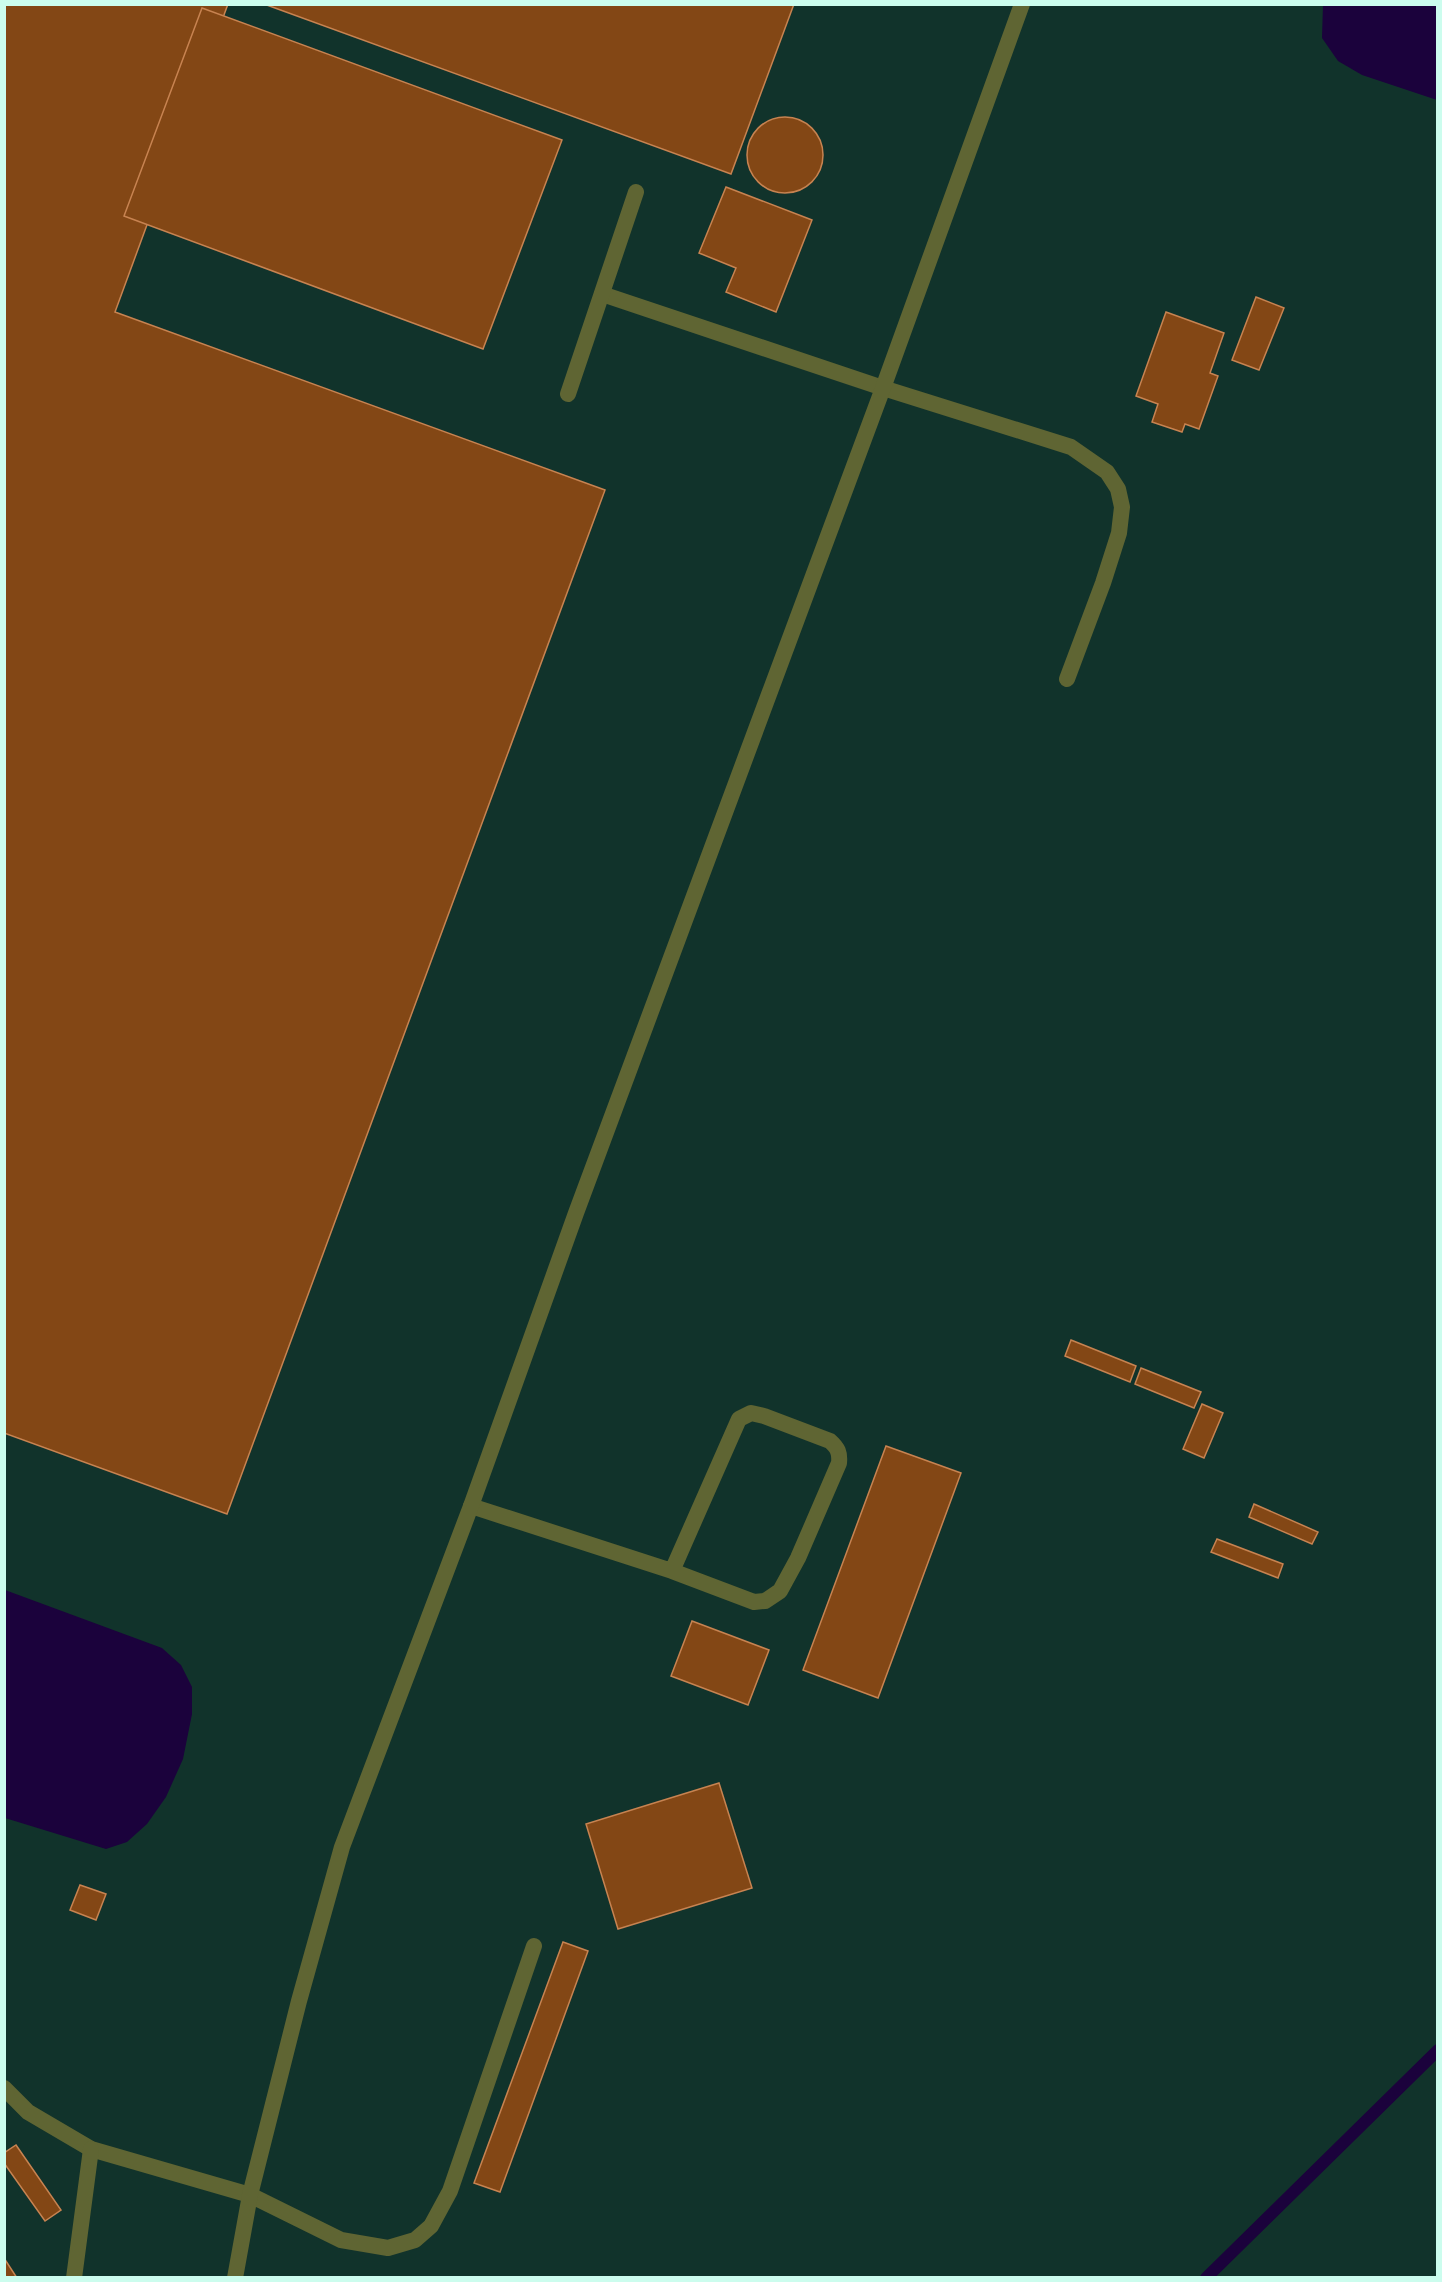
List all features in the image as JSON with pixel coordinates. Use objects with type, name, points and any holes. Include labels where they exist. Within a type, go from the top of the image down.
[{"type":"street","points":[[235,2277],[250,2195],[299,2001],[342,1846],[471,1506],[576,1213],[883,388],[1022,4]]},
{"type":"street","points":[[568,394],[636,192]]},
{"type":"street","points":[[602,294],[883,388],[1071,447],[1107,472],[1118,489],[1122,507],[1119,533],[1067,679]]},
{"type":"street","points":[[471,1506],[672,1571],[754,1602],[773,1597],[780,1591],[798,1558],[839,1463],[840,1453],[835,1445],[830,1441],[764,1416],[751,1413],[739,1419],[672,1571]]},
{"type":"street","points":[[4,2088],[28,2112],[91,2149],[250,2195],[341,2240],[388,2248],[415,2240],[431,2226],[450,2191],[534,1946]]},
{"type":"street","points":[[74,2277],[91,2149]]},
{"type":"shaded area","points":[[1323,5],[1437,5],[1437,100],[1362,75],[1338,61],[1322,38]]},
{"type":"shaded area","points":[[5,1590],[162,1648],[181,1665],[192,1687],[192,1714],[183,1759],[166,1797],[147,1824],[127,1842],[106,1849],[5,1818]]},
{"type":"building","points":[[4,4],[228,4],[115,312],[605,490],[227,1514],[4,1433]]},
{"type":"building","points":[[264,4],[794,4],[731,174]]},
{"type":"building","points":[[202,8],[562,140],[483,349],[124,216]]},
{"type":"building","points":[[785,117],[799,120],[812,128],[820,141],[823,155],[820,169],[812,182],[799,190],[785,193],[771,190],[758,182],[750,169],[747,155],[750,141],[758,128],[771,120]]},
{"type":"building","points":[[726,187],[812,220],[776,312],[726,292],[736,268],[699,253]]},
{"type":"building","points":[[1256,297],[1284,308],[1259,370],[1232,360]]},
{"type":"building","points":[[1166,312],[1224,333],[1210,373],[1218,376],[1199,429],[1185,424],[1182,432],[1152,422],[1158,404],[1136,396]]},
{"type":"building","points":[[1071,1340],[1136,1366],[1130,1382],[1065,1356]]},
{"type":"building","points":[[1141,1368],[1201,1392],[1194,1408],[1135,1384]]},
{"type":"building","points":[[1202,1404],[1223,1413],[1204,1458],[1183,1449]]},
{"type":"building","points":[[886,1446],[961,1473],[878,1698],[803,1670]]},
{"type":"building","points":[[1254,1504],[1318,1532],[1312,1544],[1249,1517]]},
{"type":"building","points":[[1217,1539],[1283,1564],[1278,1578],[1211,1552]]},
{"type":"building","points":[[692,1621],[769,1650],[748,1705],[671,1676]]},
{"type":"building","points":[[719,1783],[752,1888],[618,1929],[586,1824]]},
{"type":"building","points":[[80,1885],[106,1894],[96,1920],[70,1910]]},
{"type":"building","points":[[563,1942],[588,1951],[500,2192],[474,2183]]},
{"type":"building","points":[[16,2145],[61,2210],[45,2221],[4,2163],[4,2153]]},
{"type":"building","points":[[4,2258],[17,2278],[4,2278]]},
{"type":"waterway","points":[[1206,2278],[1438,2050]]}]
